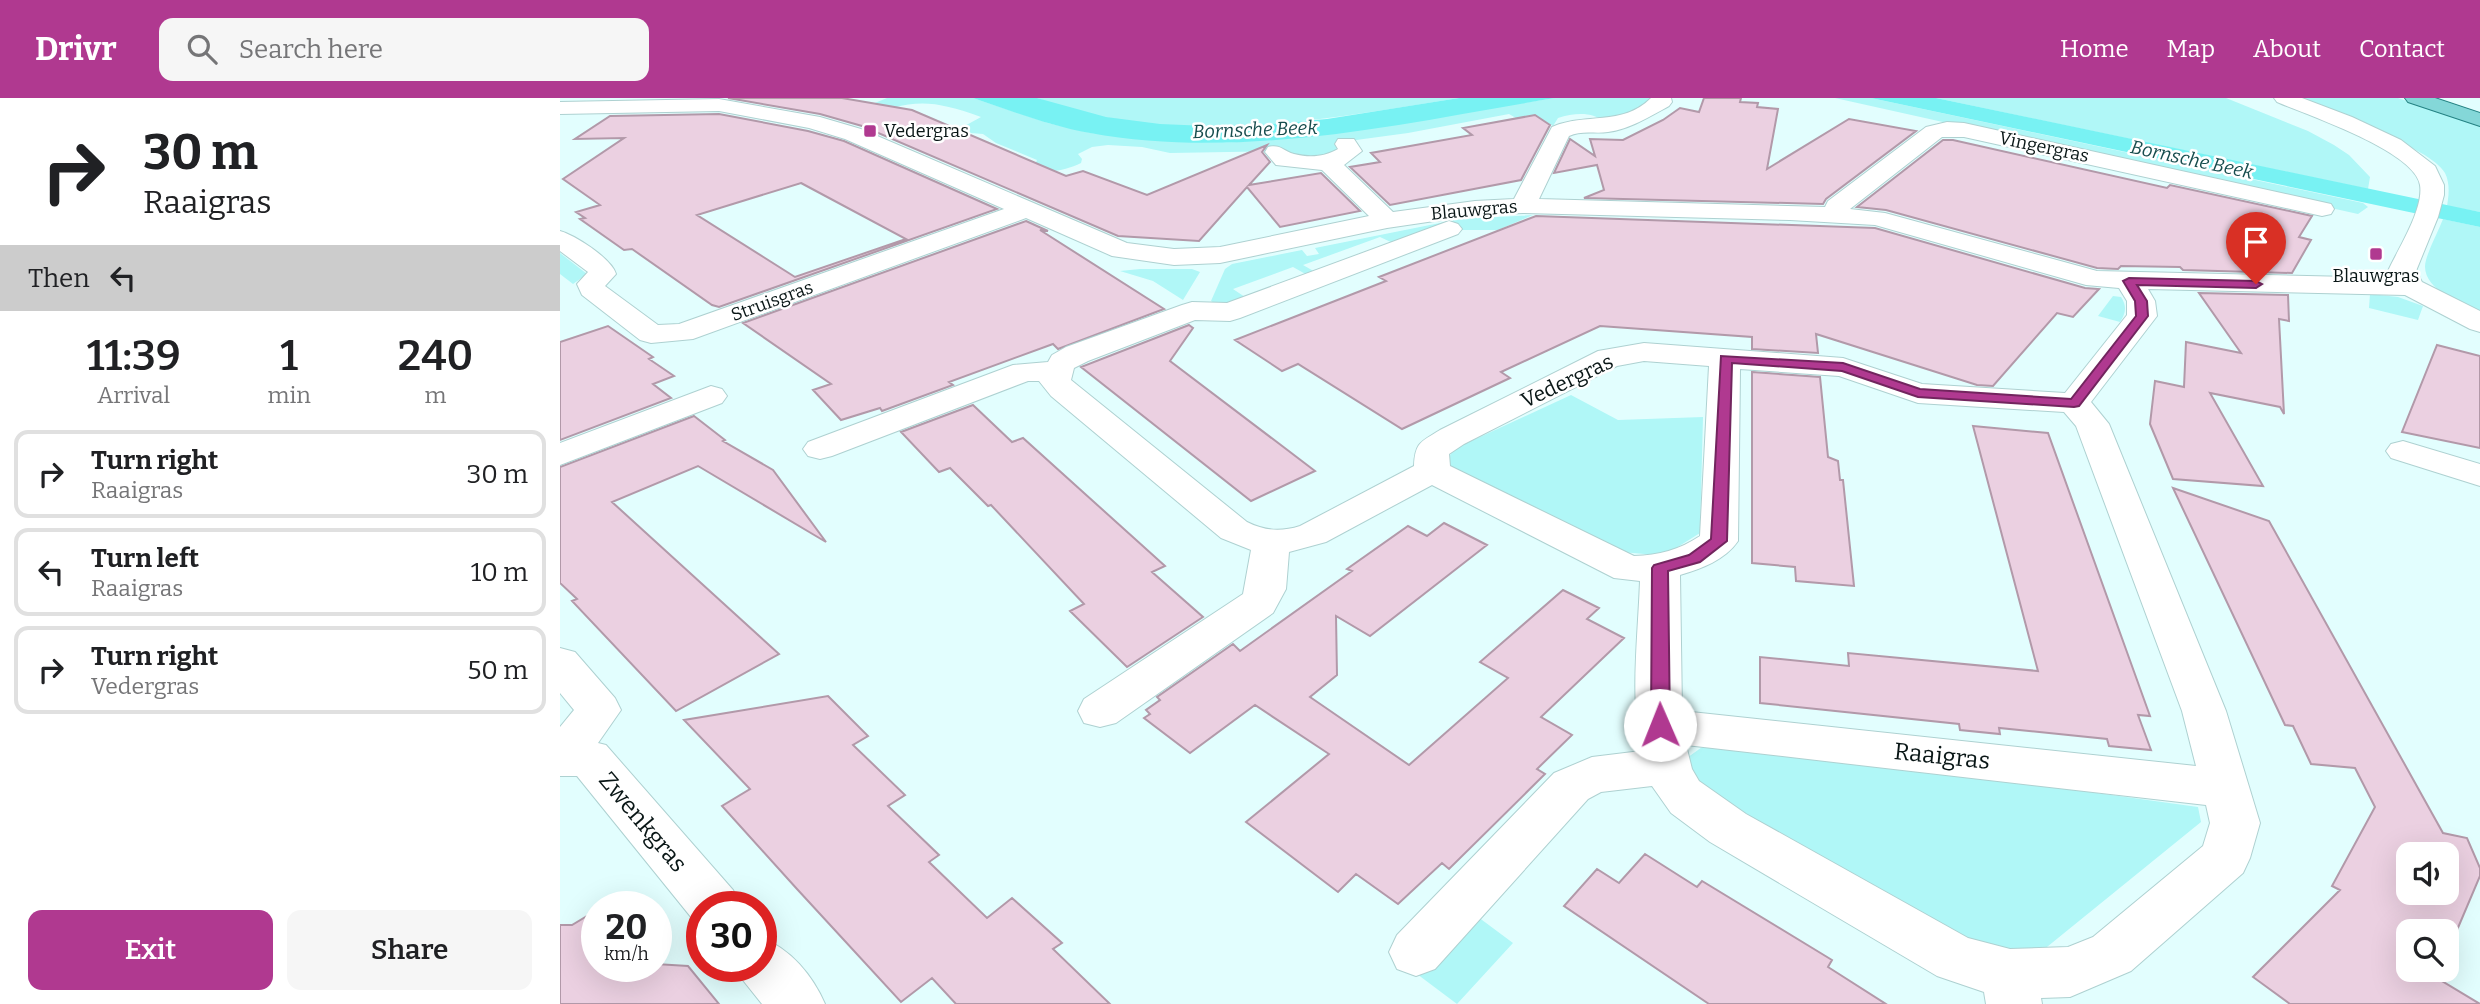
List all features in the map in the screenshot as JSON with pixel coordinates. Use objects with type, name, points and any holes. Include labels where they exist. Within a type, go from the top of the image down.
[{"type":"main road","points":[[2415,98],[2480,118]]},
{"type":"main road","points":[[2441,98],[2480,118]]},
{"type":"street","points":[[1523,206],[1560,132],[1567,127],[1581,125],[1614,125],[1662,102],[1661,98]]},
{"type":"street","points":[[2286,99],[2397,147],[2430,173],[2428,208],[2402,271],[2411,287],[2480,323]]},
{"type":"street","name":"Blauwgras","points":[[560,108],[719,105],[812,122],[853,134],[1121,250],[1174,257],[1205,283],[1387,220],[1475,208],[1523,206],[1840,214],[1876,218],[2096,279],[2411,287]]},
{"type":"street","name":"Vingergras","points":[[1840,214],[1837,206],[1934,132],[1947,129],[1964,130],[2322,209]]},
{"type":"street","points":[[1276,152],[1284,160],[1329,164],[1351,151],[1346,144]]},
{"type":"street","points":[[1329,164],[1387,220]]},
{"type":"street","name":"Struisgras","points":[[561,241],[601,269],[602,274],[591,284],[592,289],[648,332],[682,333],[1027,209]]},
{"type":"street","points":[[1449,229],[1230,312],[1205,283],[1063,362],[1056,371],[1055,381],[1234,530],[1249,539],[1292,541],[1313,534],[1432,471],[1628,569],[1660,568],[1694,559],[1719,541],[1726,359]]},
{"type":"street","points":[[1660,568],[1664,746],[1677,787],[1697,807],[1728,828],[2012,989],[2070,972],[2112,954],[2225,858],[2235,823],[2204,711],[2092,424],[2074,403],[2101,365],[2142,316],[2141,301],[2129,281]]},
{"type":"street","name":"Vedergras","points":[[1432,471],[1433,450],[1452,437],[1608,358],[1644,352],[1843,367],[1918,393],[2074,403]]},
{"type":"street","points":[[820,449],[1024,372],[1056,371]]},
{"type":"street","points":[[560,455],[711,396]]},
{"type":"street","points":[[2403,451],[2480,475]]},
{"type":"street","points":[[1100,711],[1259,603],[1266,589],[1271,542]]},
{"type":"street","name":"Zwenkgras","points":[[560,663],[599,710],[560,758]]},
{"type":"street","name":"Raaigras","points":[[1416,952],[1571,786],[1664,746],[2225,788]]},
{"type":"street","name":"Zwenkgras","points":[[560,758],[589,758],[701,891]]},
{"type":"street","points":[[777,981],[797,1004]]},
{"type":"shaded area","points":[[887,98],[973,98],[1048,123],[1091,133],[1226,143],[1324,134],[1555,98],[1652,98],[1654,101],[1606,123],[1595,116],[1577,114],[1558,118],[1553,126],[1535,115],[1516,118],[1509,114],[1408,133],[1334,143],[1338,152],[1331,156],[1295,158],[1287,151],[1170,153],[1142,147],[1108,145],[1092,147],[1078,154],[1082,159],[1081,163],[1051,171],[1034,167],[1037,160],[996,143],[983,134],[946,131],[961,128],[981,117],[947,106],[906,105],[859,120],[865,107]]},
{"type":"shaded area","points":[[1037,98],[1459,98],[1300,121],[1193,126],[1140,123],[1088,114]]},
{"type":"shaded area","points":[[1835,98],[1871,98],[2363,203],[2368,207],[2358,214]]},
{"type":"shaded area","points":[[1936,98],[2226,98],[2308,131],[2334,145],[2349,155],[2370,177],[2368,189]]},
{"type":"shaded area","points":[[2294,98],[2398,98],[2480,126],[2480,212],[2447,206],[2449,189],[2445,173],[2420,152]]},
{"type":"shaded area","points":[[1533,215],[1498,230],[1461,230],[1395,244],[1380,237],[1303,265],[1317,273],[1309,276],[1293,267],[1233,289],[1248,299],[1219,306],[1211,301],[1225,269],[1232,264],[1302,250],[1307,256],[1319,254],[1315,248],[1460,219]]},
{"type":"shaded area","points":[[2443,219],[2480,227],[2480,314],[2443,293],[2428,279],[2426,260]]},
{"type":"shaded area","points":[[560,253],[587,274],[573,284],[560,274]]},
{"type":"shaded area","points":[[1192,269],[1200,272],[1183,300],[1153,281],[1120,271]]},
{"type":"shaded area","points":[[2370,294],[2398,297],[2423,306],[2418,320],[2369,308]]},
{"type":"shaded area","points":[[2113,296],[2121,297],[2125,306],[2120,322],[2098,316]]},
{"type":"shaded area","points":[[1571,395],[1618,420],[1703,417],[1700,533],[1676,548],[1656,555],[1610,551],[1452,472],[1447,460],[1454,449]]},
{"type":"shaded area","points":[[1712,740],[2198,807],[2201,822],[2042,951],[2009,950],[1971,940],[1716,797],[1702,787],[1684,760]]},
{"type":"shaded area","points":[[1474,914],[1513,943],[1457,1004],[1417,974]]},
{"type":"water","name":"Bornsche Beek","points":[[973,98],[1037,98],[1106,117],[1160,124],[1208,126],[1327,119],[1459,98],[1555,98],[1323,135],[1206,143],[1148,141],[1090,133]]},
{"type":"water","name":"Bornsche Beek","points":[[1871,98],[1936,98],[2480,212],[2480,227]]},
{"type":"building","points":[[728,98],[842,98],[912,110],[1066,176],[1083,171],[1147,195],[1267,145],[1262,152],[1270,162],[1249,185],[1321,173],[1360,211],[1280,227],[1247,187],[1199,241],[1118,236],[862,126],[820,114]]},
{"type":"building","points":[[1704,98],[1741,98],[1740,102],[1758,103],[1757,107],[1778,109],[1767,169],[1849,119],[1916,131],[1823,204],[1584,198],[1604,190],[1597,165],[1554,173],[1570,139],[1595,156],[1590,139],[1623,140],[1663,120],[1680,108],[1699,112]]},
{"type":"building","points":[[719,114],[808,131],[844,141],[997,209],[719,307],[712,305],[632,249],[624,250],[580,219],[585,218],[576,212],[600,205],[563,179],[624,138],[575,139],[610,116]],"holes":[[[801,183],[906,239],[795,277],[697,215]]]},
{"type":"building","points":[[1535,115],[1550,125],[1521,180],[1390,205],[1350,167],[1380,162],[1371,153],[1472,135],[1463,128]]},
{"type":"building","points":[[1943,140],[2312,216],[2299,237],[2311,240],[2292,273],[2183,270],[2180,267],[2097,268],[1886,210],[1857,207]]},
{"type":"building","points":[[1536,216],[1875,228],[2085,288],[2099,289],[2073,317],[2057,313],[1993,386],[1977,385],[1816,334],[1818,353],[1752,349],[1752,337],[1600,326],[1501,372],[1510,378],[1402,429],[1298,364],[1282,371],[1235,340],[1386,281],[1379,277]]},
{"type":"building","points":[[1026,221],[1048,231],[1040,230],[1164,309],[1058,349],[1053,344],[949,382],[953,385],[882,411],[880,408],[841,420],[813,390],[831,384],[743,323]]},
{"type":"building","points":[[2199,293],[2288,295],[2289,321],[2279,319],[2284,414],[2280,407],[2210,393],[2263,486],[2173,479],[2150,424],[2155,381],[2184,387],[2186,342],[2241,353]]},
{"type":"building","points":[[1189,325],[1193,328],[1170,361],[1315,471],[1251,501],[1081,367]]},
{"type":"building","points":[[608,326],[653,357],[649,359],[674,376],[653,384],[671,398],[560,440],[560,342]]},
{"type":"building","points":[[2437,345],[2480,356],[2480,448],[2402,432]]},
{"type":"building","points":[[1752,372],[1820,377],[1828,457],[1838,461],[1840,480],[1843,480],[1854,586],[1796,581],[1795,567],[1752,563]]},
{"type":"building","points":[[973,405],[1012,442],[1023,438],[1165,566],[1152,572],[1203,617],[1127,667],[1070,611],[1084,604],[991,505],[988,506],[950,468],[939,472],[901,432]]},
{"type":"building","points":[[694,416],[725,440],[723,441],[773,470],[826,542],[698,466],[612,502],[779,654],[676,711],[572,601],[577,599],[560,583],[560,467]]},
{"type":"building","points":[[1973,426],[2048,433],[2150,716],[2138,715],[2151,750],[2109,746],[2107,739],[1999,728],[2000,734],[1960,730],[1959,724],[1760,703],[1760,657],[1849,666],[1848,653],[2038,671]]},
{"type":"building","points":[[2173,488],[2269,521],[2443,833],[2467,838],[2480,868],[2480,876],[2459,925],[2459,919],[2396,919],[2396,982],[2444,982],[2480,1004],[2290,1004],[2253,977],[2340,890],[2332,886],[2375,807],[2355,768],[2311,764],[2293,726],[2285,725]]},
{"type":"building","points":[[1444,523],[1487,545],[1370,636],[1336,616],[1337,675],[1310,697],[1409,765],[1508,678],[1480,662],[1563,590],[1599,608],[1587,619],[1624,638],[1541,717],[1572,735],[1537,769],[1545,774],[1449,869],[1442,863],[1398,904],[1356,874],[1338,892],[1246,822],[1329,754],[1255,705],[1190,753],[1144,718],[1150,714],[1146,710],[1160,700],[1157,697],[1233,644],[1240,651],[1352,571],[1347,569],[1408,526],[1427,536]]},
{"type":"building","points":[[828,696],[868,736],[853,745],[905,795],[888,806],[939,855],[929,862],[987,918],[1012,898],[1062,943],[1053,949],[1110,1004],[956,1004],[932,978],[901,1002],[797,889],[722,806],[750,789],[684,720]]},
{"type":"building","points":[[1645,854],[1697,887],[1702,881],[1832,960],[1828,967],[1886,1004],[1709,1004],[1564,906],[1597,869],[1619,883]]},
{"type":"building","points":[[581,920],[581,982],[672,982],[672,965],[686,966],[686,982],[701,982],[719,1004],[560,1004],[560,925],[572,925]]},
{"type":"place","name":"Vedergras","points":[[870,131]]},
{"type":"place","name":"Blauwgras","points":[[2376,254]]},
{"type":"route","points":[[1660,725],[1660,568],[1694,559],[1719,541],[1726,359],[1843,367],[1918,393],[2074,403],[2101,365],[2142,316],[2141,301],[2129,281],[2256,284]]}]
